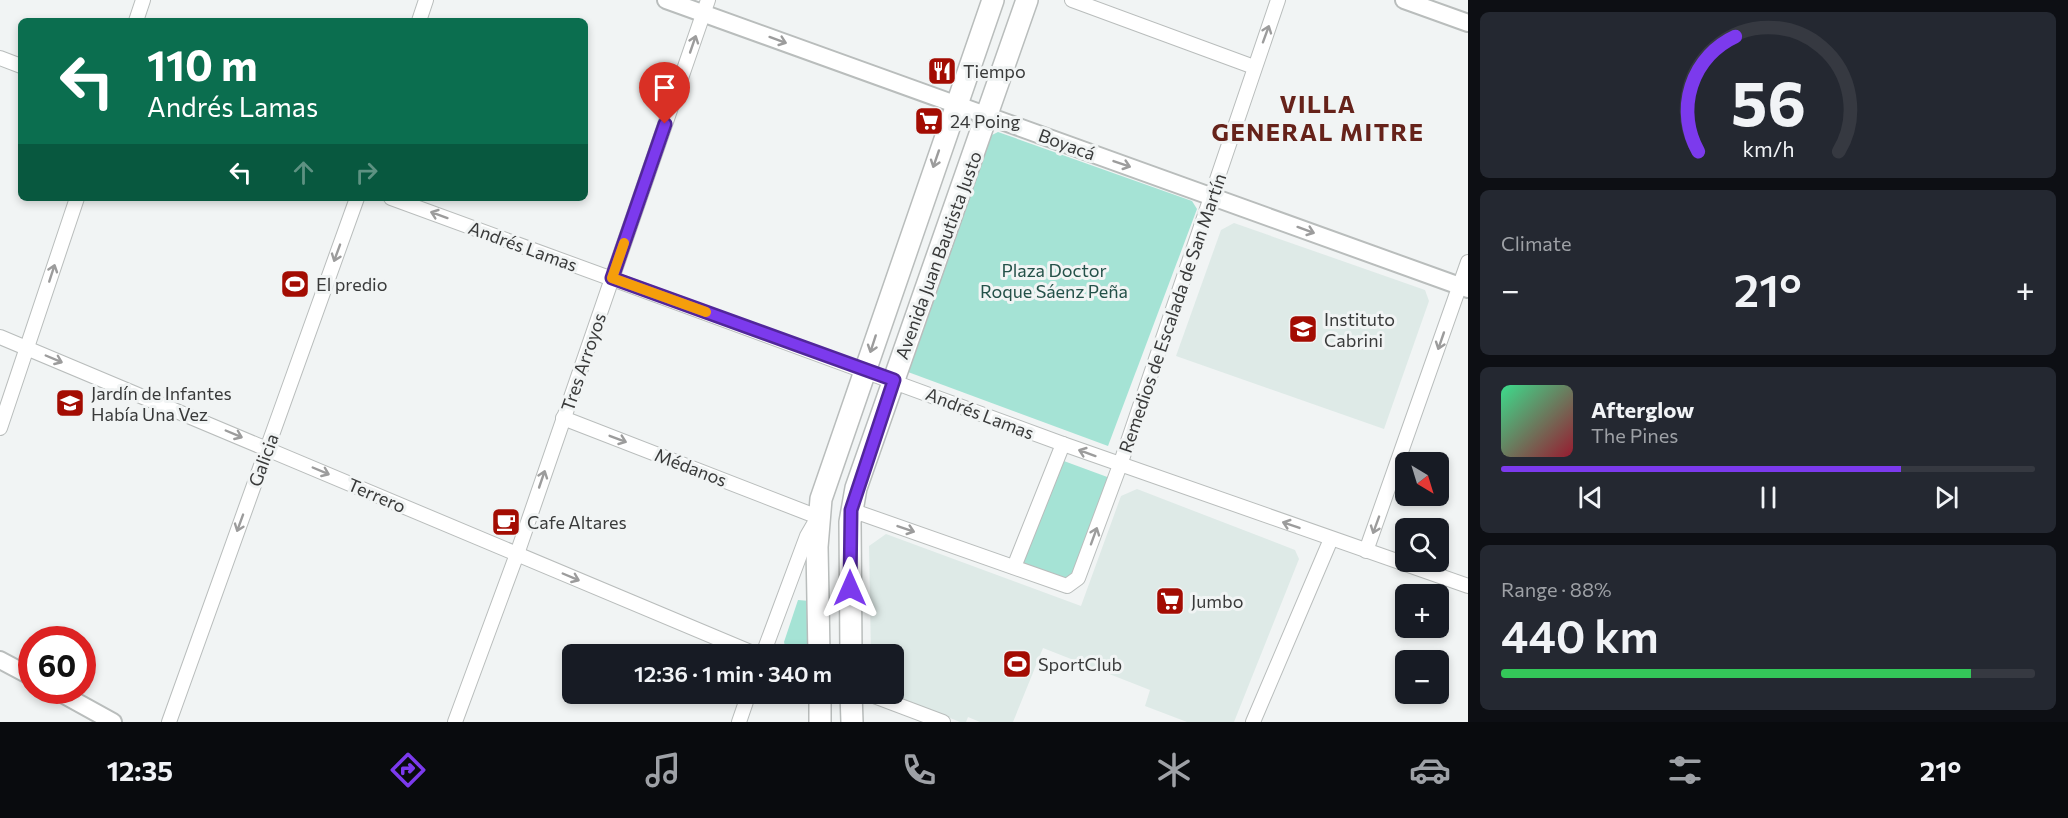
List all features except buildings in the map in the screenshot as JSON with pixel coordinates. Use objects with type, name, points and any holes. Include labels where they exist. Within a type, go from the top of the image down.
[{"type":"main road","name":"Avenida Juan Bautista Justo","points":[[819,644],[818,516],[827,479],[955,104],[993,0]]},
{"type":"main road","name":"Avenida Juan Bautista Justo","points":[[851,644],[851,510],[1027,0]]},
{"type":"main road","points":[[820,704],[820,722]]},
{"type":"main road","points":[[851,704],[852,722]]},
{"type":"street","points":[[137,18],[143,0]]},
{"type":"street","points":[[420,18],[426,0]]},
{"type":"street","name":"Boyacá","points":[[666,0],[705,7],[955,104],[1464,287]]},
{"type":"street","points":[[1072,0],[1254,67]]},
{"type":"street","name":"Remedios de Escalada de San Martín","points":[[1014,567],[1067,586],[1078,578],[1120,465],[1278,0]]},
{"type":"street","points":[[1404,0],[1468,23]]},
{"type":"street","name":"Tres Arroyos","points":[[454,722],[517,554],[705,7]]},
{"type":"street","points":[[0,58],[18,65]]},
{"type":"street","points":[[0,428],[76,201]]},
{"type":"street","name":"Galicia","points":[[169,722],[356,201]]},
{"type":"street","name":"Andrés Lamas","points":[[399,201],[894,380],[1120,465],[1468,586]]},
{"type":"street","points":[[1366,551],[1464,287],[1468,262]]},
{"type":"street","name":"Terrero","points":[[0,337],[731,644]]},
{"type":"street","name":"Médanos","points":[[563,418],[818,516]]},
{"type":"street","points":[[851,510],[1014,567],[1063,444]]},
{"type":"street","points":[[768,644],[807,536],[818,516]]},
{"type":"street","points":[[1252,722],[1331,539]]},
{"type":"street","points":[[0,660],[18,670]]},
{"type":"street","points":[[80,704],[113,722]]},
{"type":"street","points":[[738,722],[745,704]]},
{"type":"street","points":[[895,704],[943,722]]},
{"type":"shaded area","name":"Instituto Cabrini","points":[[1234,223],[1425,290],[1429,301],[1384,429],[1176,356],[1221,230]]},
{"type":"shaded area","name":"Jumbo","points":[[1137,489],[1295,550],[1299,559],[1234,722],[1187,722],[1145,706],[1150,690],[1043,648],[1013,722],[980,722],[968,717],[966,722],[960,722],[904,699],[904,644],[871,644],[869,546],[886,534],[1081,606],[1121,496]]},
{"type":"green space","name":"Plaza Doctor Roque Sáenz Peña","points":[[998,132],[1192,201],[1197,209],[1108,446],[908,372],[988,137]]},
{"type":"green space","points":[[1053,457],[1110,478],[1072,585],[1014,564]]},
{"type":"green space","points":[[798,600],[810,601],[811,644],[784,644]]},
{"type":"slow traffic","points":[[624,243],[612,278],[706,312]]},
{"type":"place","name":"Tiempo","points":[[942,71]]},
{"type":"place","name":"24 Poing","points":[[929,121]]},
{"type":"place","name":"El predio","points":[[295,284]]},
{"type":"place","name":"Instituto Cabrini","points":[[1303,329]]},
{"type":"place","name":"Jardín de Infantes Había Una Vez","points":[[70,403]]},
{"type":"place","name":"Cafe Altares","points":[[506,522]]},
{"type":"place","name":"Jumbo","points":[[1170,601]]},
{"type":"place","name":"SportClub","points":[[1017,664]]},
{"type":"district","name":"VILLA GENERAL MITRE","points":[[1318,117]]},
{"type":"route","points":[[665,124],[612,278],[894,380],[856,488],[851,510],[850,588]]}]
